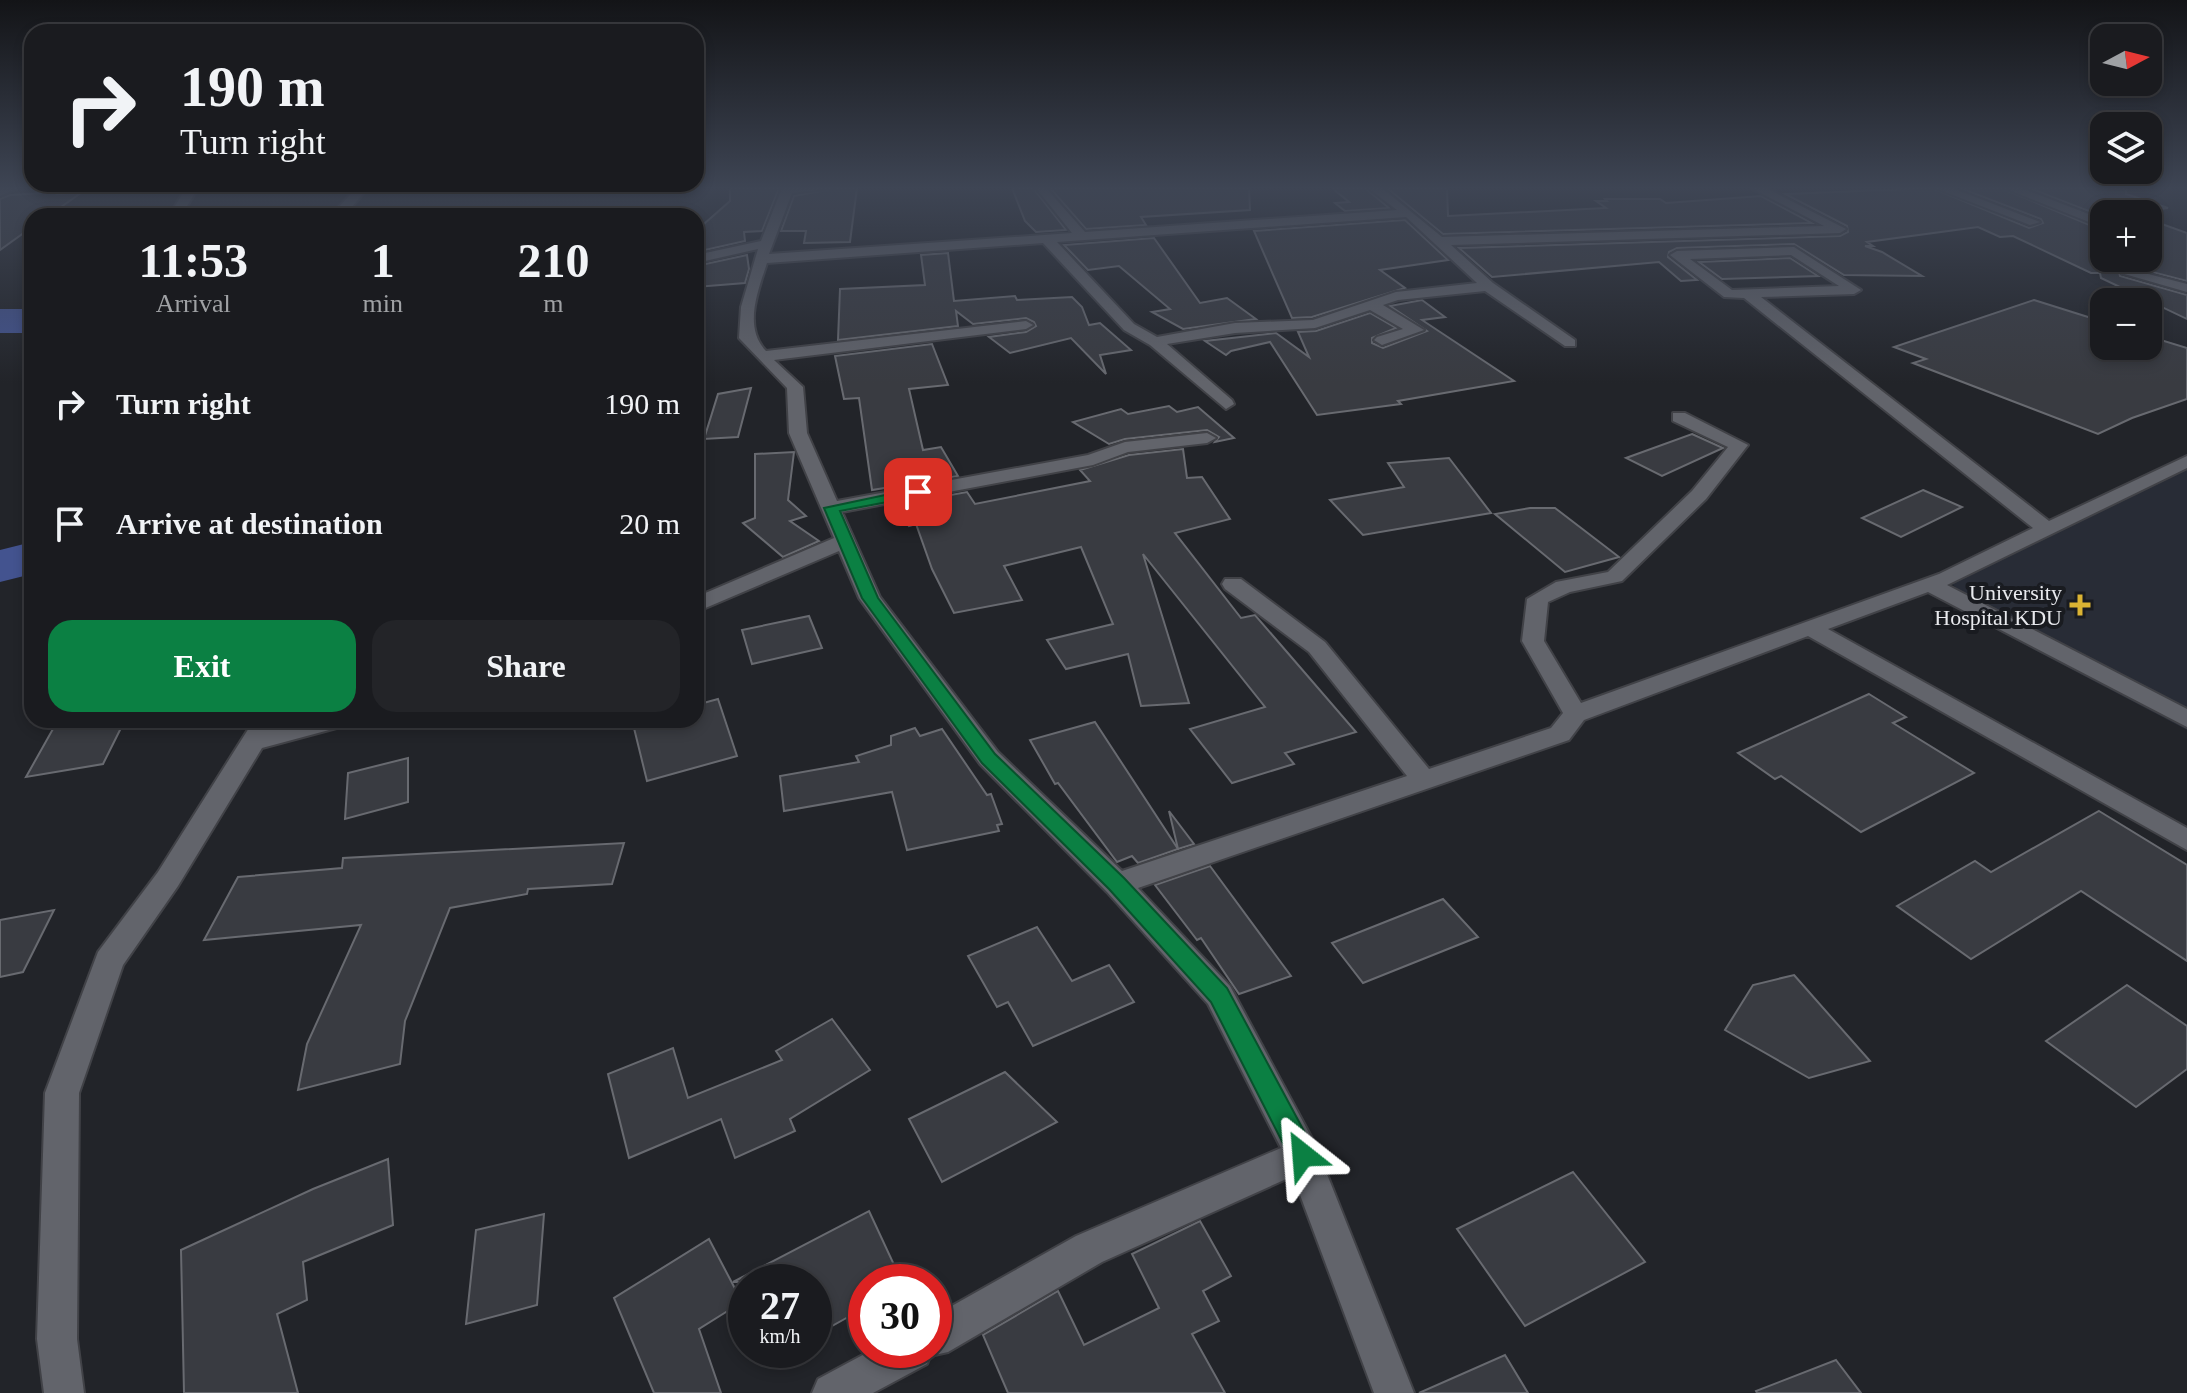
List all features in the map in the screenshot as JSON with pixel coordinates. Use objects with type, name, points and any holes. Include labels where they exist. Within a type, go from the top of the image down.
[{"type":"street","points":[[704,258],[753,253]]},
{"type":"street","points":[[763,253],[746,323],[748,341],[795,387],[798,433],[870,598],[989,758],[1117,884],[1219,995],[1303,1155],[1394,1393]]},
{"type":"street","points":[[1059,253],[1129,327],[1155,342],[1226,404]]},
{"type":"street","points":[[1451,253],[1488,286],[1570,343]]},
{"type":"street","points":[[1735,253],[1677,255],[1729,294],[1854,290],[1797,253]]},
{"type":"street","points":[[2133,272],[2187,288]]},
{"type":"street","points":[[1155,342],[1235,328],[1315,324],[1396,296],[1488,286]]},
{"type":"street","points":[[1748,294],[2047,529]]},
{"type":"street","points":[[1372,305],[1416,330],[1382,340]]},
{"type":"street","points":[[765,356],[1026,325]]},
{"type":"street","points":[[1575,714],[1533,641],[1538,599],[1564,587],[1615,577],[1699,495],[1739,445],[1679,417]]},
{"type":"street","points":[[831,508],[1093,460],[1125,447],[1207,438]]},
{"type":"street","points":[[1117,884],[1422,778],[1499,757],[1560,734],[1575,714],[1929,584],[2187,461]]},
{"type":"street","points":[[704,602],[845,541]]},
{"type":"street","points":[[1233,584],[1317,647],[1422,778]]},
{"type":"street","points":[[1929,584],[2187,719]]},
{"type":"street","points":[[1809,628],[2187,840]]},
{"type":"street","points":[[64,1393],[57,1339],[62,1093],[109,961],[168,879],[259,731],[280,728]]},
{"type":"street","points":[[952,1328],[1089,1249],[1303,1155]]},
{"type":"street","points":[[832,1393],[879,1368]]},
{"type":"shaded area","name":"University Hospital KDU","points":[[2187,461],[2187,730],[2002,633],[1946,578]]},
{"type":"building","points":[[948,253],[954,301],[1015,296],[1017,300],[1072,297],[1082,307],[1089,325],[1100,323],[1131,350],[1100,355],[1106,374],[1071,338],[1010,353],[989,337],[1026,332],[1036,326],[1034,322],[1026,318],[973,324],[956,311],[958,326],[838,340],[840,289],[925,285],[921,255]]},
{"type":"building","points":[[1072,253],[1165,253],[1200,303],[1227,298],[1256,319],[1183,329],[1152,312],[1170,309],[1119,266],[1088,270]]},
{"type":"building","points":[[1264,253],[1440,253],[1448,260],[1380,270],[1405,288],[1312,317],[1292,318]]},
{"type":"building","points":[[1465,253],[1669,253],[1668,257],[1697,280],[1681,281],[1659,262],[1492,277]]},
{"type":"building","points":[[1809,253],[1884,253],[1922,276],[1844,275]]},
{"type":"building","points":[[2049,253],[2090,253],[2090,272],[2119,272],[2120,276],[2187,295],[2187,319],[2162,307],[2162,288],[2122,288],[2101,278],[2100,273],[2091,273]]},
{"type":"building","points":[[2162,253],[2187,253],[2187,281],[2153,272],[2162,272]]},
{"type":"building","points":[[747,255],[749,269],[745,283],[704,286],[704,264]]},
{"type":"building","points":[[1790,258],[1818,276],[1722,279],[1699,262]]},
{"type":"building","points":[[1422,300],[1445,317],[1422,320],[1514,381],[1398,401],[1401,404],[1317,415],[1270,342],[1231,351],[1226,355],[1205,341],[1276,333],[1309,357],[1298,332],[1316,331],[1370,313],[1396,328],[1372,338],[1372,343],[1383,348],[1427,331],[1390,306]]},
{"type":"building","points":[[2034,300],[2090,318],[2090,360],[2162,360],[2162,340],[2187,348],[2187,399],[2132,418],[2098,434],[1913,363],[1926,359],[1894,347]]},
{"type":"building","points":[[932,344],[948,385],[909,389],[923,450],[941,447],[958,476],[872,490],[859,398],[844,399],[835,356]]},
{"type":"building","points":[[751,388],[738,437],[704,439],[718,394]]},
{"type":"building","points":[[1169,406],[1177,412],[1198,407],[1234,438],[1215,442],[1219,437],[1207,430],[1125,439],[1109,444],[1073,422],[1121,409],[1128,414]]},
{"type":"building","points":[[1692,434],[1723,448],[1662,476],[1626,458]]},
{"type":"building","points":[[1183,449],[1187,478],[1202,477],[1230,519],[1175,533],[1241,618],[1255,615],[1356,732],[1285,753],[1294,764],[1232,783],[1190,729],[1265,707],[1143,554],[1189,703],[1141,706],[1128,654],[1066,669],[1047,640],[1113,624],[1081,547],[1004,566],[1022,600],[954,613],[932,569],[916,524],[909,526],[895,505],[967,492],[975,504],[1090,481],[1080,470],[1129,455]]},
{"type":"building","points":[[794,452],[788,500],[806,516],[790,521],[819,541],[783,557],[743,523],[755,518],[755,454]]},
{"type":"building","points":[[1449,458],[1491,513],[1363,535],[1330,500],[1404,487],[1388,463]]},
{"type":"building","points":[[1923,490],[1962,507],[1901,537],[1862,518]]},
{"type":"building","points":[[1530,508],[1555,508],[1619,557],[1565,572],[1495,514]]},
{"type":"building","points":[[809,616],[822,648],[752,664],[742,630]]},
{"type":"building","points":[[1869,694],[1906,717],[1893,723],[1974,773],[1861,832],[1781,776],[1775,779],[1738,753]]},
{"type":"building","points":[[718,699],[737,756],[647,781],[634,728],[704,728],[704,703]]},
{"type":"building","points":[[1095,722],[1178,849],[1138,863],[1132,856],[1117,862],[1058,783],[1055,784],[1030,740]]},
{"type":"building","points":[[54,728],[121,728],[103,764],[26,777]]},
{"type":"building","points":[[915,728],[920,736],[942,729],[987,795],[991,794],[1002,824],[997,825],[999,831],[907,850],[892,792],[784,811],[780,776],[859,762],[856,756],[891,745],[891,736]]},
{"type":"building","points":[[408,758],[408,802],[345,819],[348,773]]},
{"type":"building","points":[[1169,811],[1194,844],[1178,849]]},
{"type":"building","points":[[2099,811],[2187,865],[2187,961],[2081,891],[1971,959],[1897,906],[1975,861],[1991,872]]},
{"type":"building","points":[[624,843],[612,884],[528,889],[527,894],[450,908],[405,1021],[400,1064],[298,1090],[307,1044],[361,925],[204,940],[238,877],[342,868],[343,858]]},
{"type":"building","points":[[1210,866],[1291,976],[1239,994],[1201,938],[1197,940],[1155,885]]},
{"type":"building","points":[[1443,899],[1478,937],[1363,983],[1332,943]]},
{"type":"building","points":[[54,910],[23,972],[0,977],[0,920]]},
{"type":"building","points":[[1037,927],[1072,981],[1109,965],[1134,1002],[1033,1046],[1008,1002],[997,1007],[968,956]]},
{"type":"building","points":[[1794,975],[1870,1061],[1809,1078],[1725,1030],[1753,985]]},
{"type":"building","points":[[2127,985],[2187,1026],[2187,1069],[2136,1107],[2046,1041]]},
{"type":"building","points":[[832,1019],[870,1070],[790,1119],[795,1131],[735,1158],[721,1119],[629,1158],[608,1074],[673,1048],[688,1098],[782,1060],[776,1051]]},
{"type":"building","points":[[1005,1072],[1057,1122],[942,1182],[909,1119]]},
{"type":"building","points":[[388,1159],[393,1225],[303,1262],[307,1300],[277,1314],[298,1393],[184,1393],[181,1250],[313,1189]]},
{"type":"building","points":[[1573,1172],[1645,1262],[1525,1326],[1457,1229]]},
{"type":"building","points":[[869,1211],[894,1264],[848,1264],[848,1317],[832,1326],[832,1264],[767,1264]]},
{"type":"building","points":[[544,1214],[537,1305],[466,1324],[476,1230]]},
{"type":"building","points":[[1200,1221],[1231,1276],[1203,1291],[1219,1321],[1192,1334],[1225,1393],[1008,1393],[983,1335],[1058,1291],[1084,1345],[1159,1308],[1132,1254]]},
{"type":"building","points":[[709,1239],[728,1275],[728,1311],[699,1329],[721,1393],[654,1393],[614,1298]]},
{"type":"building","points":[[1505,1355],[1528,1393],[1419,1393]]},
{"type":"building","points":[[1836,1360],[1861,1393],[1756,1391]]},
{"type":"waterway","points":[[0,321],[24,321]]},
{"type":"waterway","points":[[0,566],[24,560]]},
{"type":"place","name":"University Hospital KDU","points":[[2080,605]]},
{"type":"route","points":[[918,492],[831,508],[870,598],[989,758],[1117,884],[1219,995],[1303,1155]]}]
